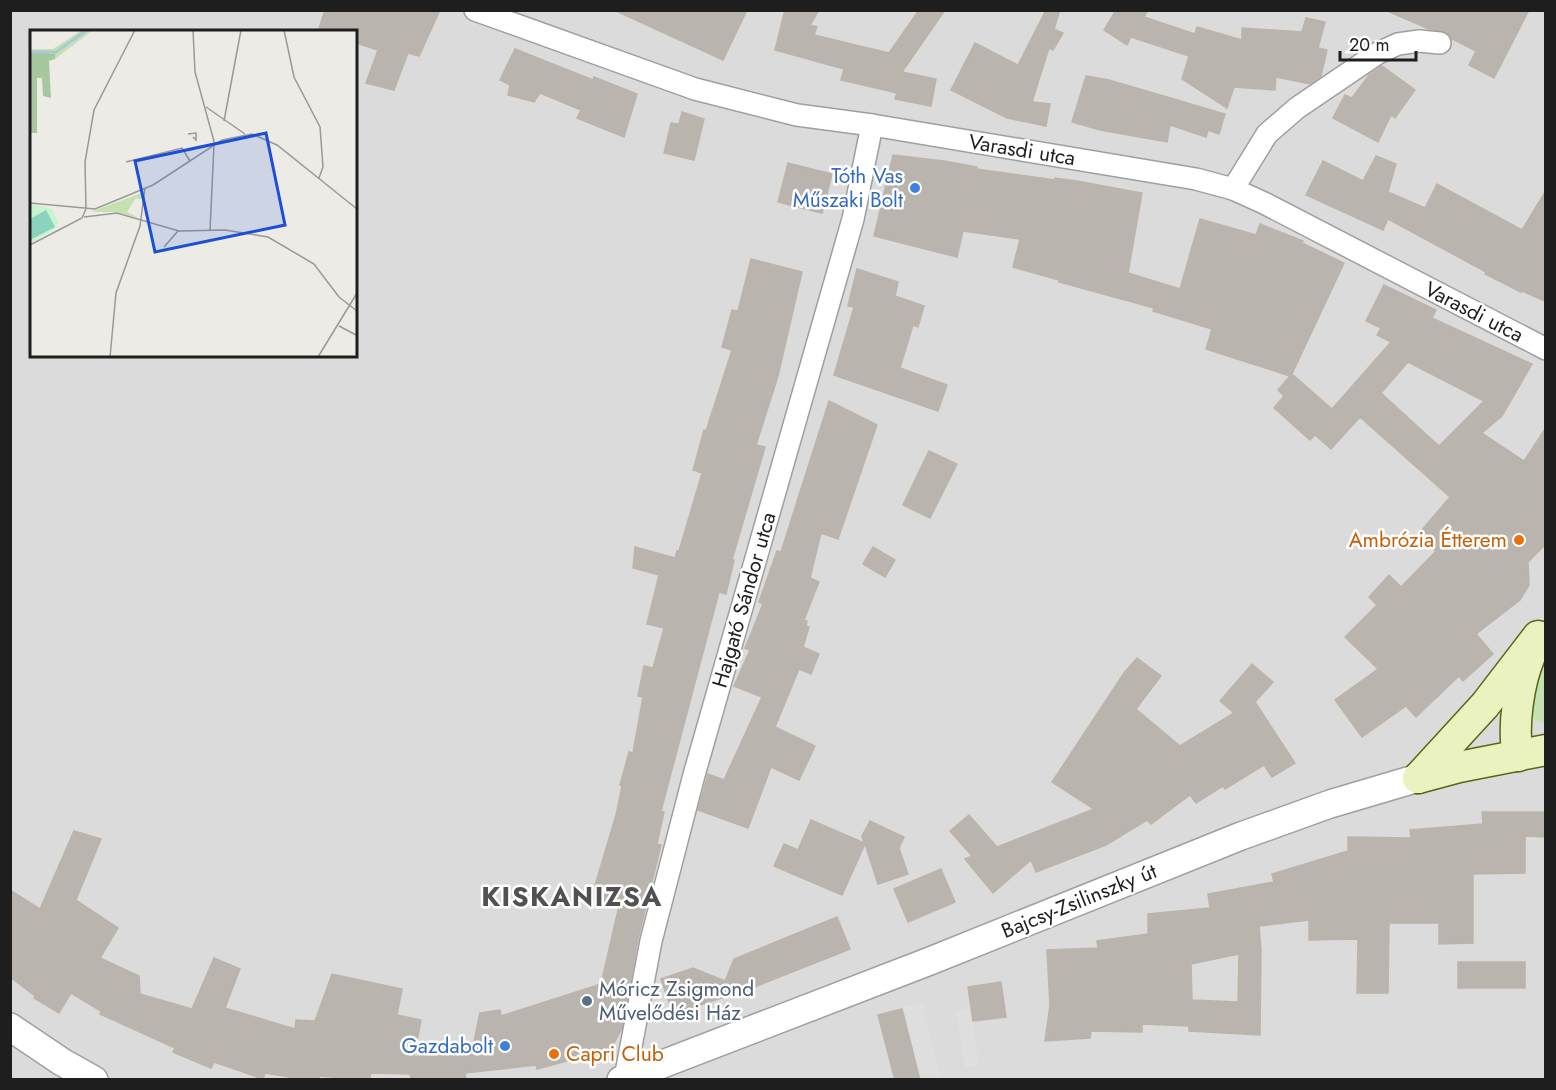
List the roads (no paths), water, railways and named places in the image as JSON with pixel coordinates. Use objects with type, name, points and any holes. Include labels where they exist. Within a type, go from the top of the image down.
[{"type":"main road","points":[[1532,753],[1515,746],[1520,692],[1525,669],[1542,629]]},
{"type":"main road","points":[[1418,778],[1485,705],[1542,629]]},
{"type":"main road","name":"Bajcsy-Zsilinszky út","points":[[1418,778],[1459,767],[1532,753]]},
{"type":"street","name":"Varasdi utca","points":[[475,10],[695,89],[797,115],[872,125],[1196,179],[1233,189],[1545,349]]},
{"type":"street","points":[[1233,189],[1268,134],[1297,108],[1378,53],[1398,44],[1419,41],[1440,43]]},
{"type":"street","name":"Hajgató Sándor utca","points":[[623,1079],[651,941],[691,786],[853,219],[872,125]]},
{"type":"street","name":"Bajcsy-Zsilinszky út","points":[[623,1079],[930,961],[1240,836],[1330,804],[1418,778]]},
{"type":"street","points":[[10,1028],[94,1080]]},
{"type":"place","name":"Tóth Vas Műszaki Bolt","points":[[915,188]]},
{"type":"place","name":"Ambrózia Étterem","points":[[1519,540]]},
{"type":"place","name":"Móricz Zsigmond Művelődési Ház","points":[[587,1001]]},
{"type":"place","name":"Gazdabolt","points":[[505,1046]]},
{"type":"place","name":"Capri Club","points":[[554,1054]]},
{"type":"district","name":"KISKANIZSA","points":[[572,896]]}]
